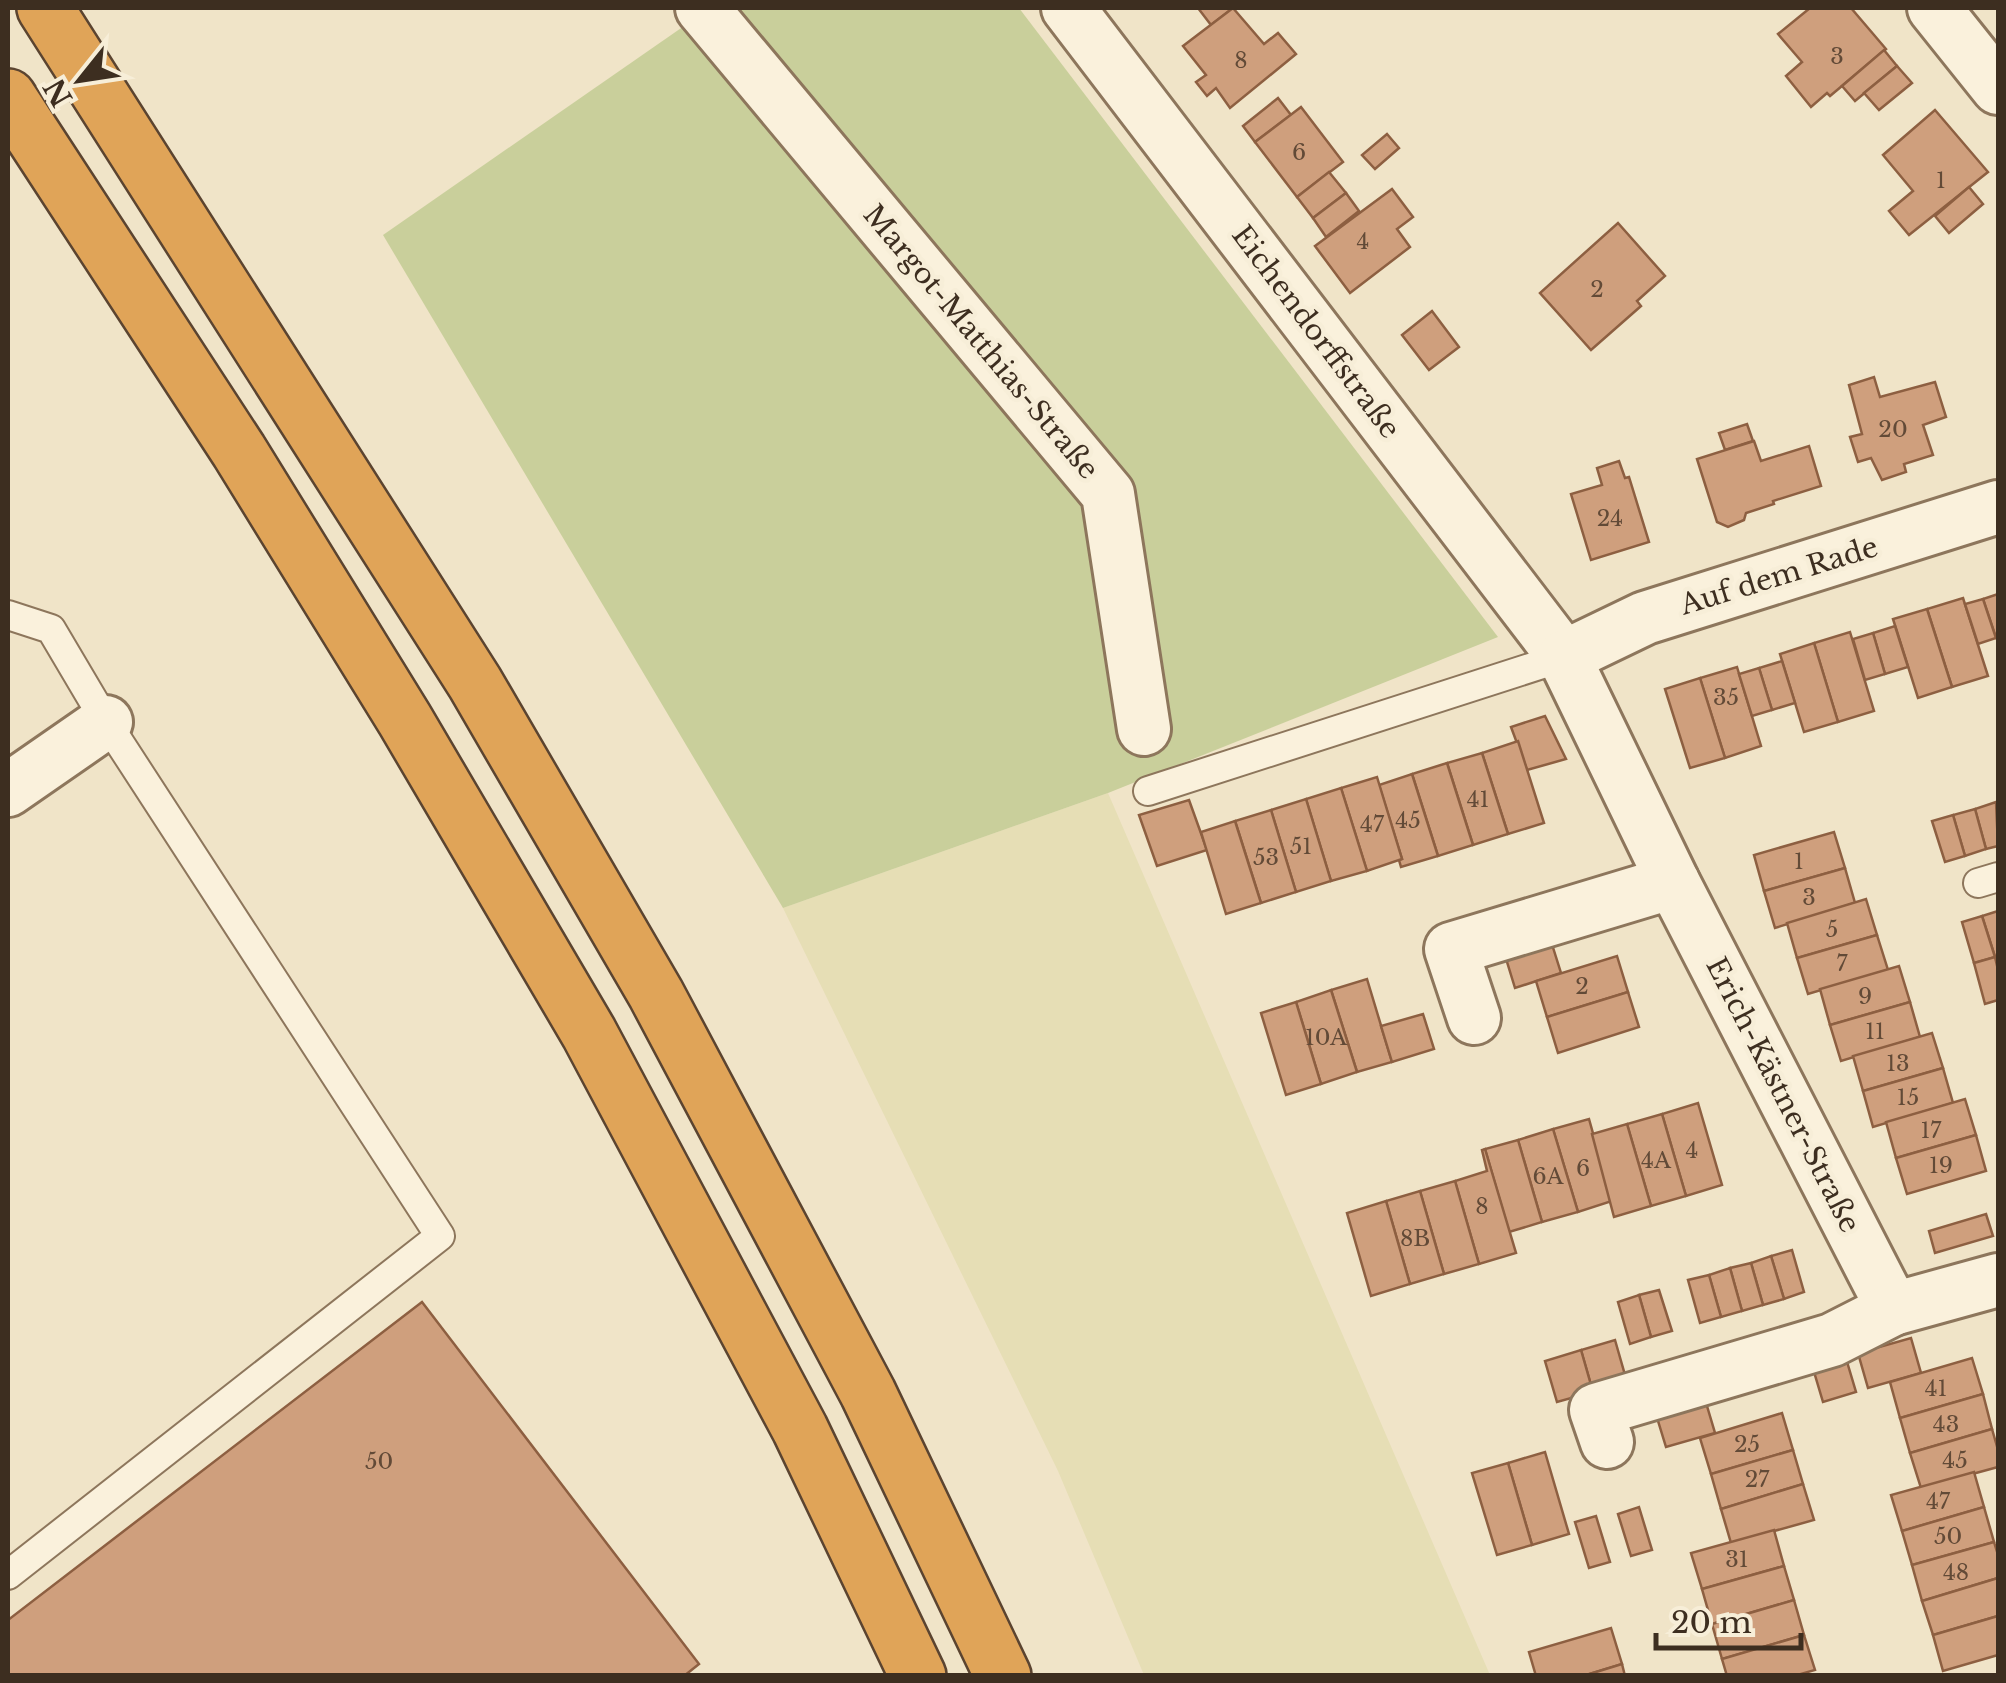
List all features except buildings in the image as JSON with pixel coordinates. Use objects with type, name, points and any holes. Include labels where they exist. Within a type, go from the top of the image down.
[{"type":"highway","points":[[45,8],[465,667],[646,977],[868,1393],[1003,1676]]},
{"type":"highway","points":[[8,96],[291,535],[589,1033],[800,1429],[918,1676]]},
{"type":"street","name":"Margot-Matthias-Straße","points":[[702,8],[1108,494],[1144,729]]},
{"type":"street","name":"Eichendorffstraße","points":[[1068,8],[1564,656]]},
{"type":"street","points":[[1934,8],[1998,88]]},
{"type":"street","name":"Auf dem Rade","points":[[1564,656],[1645,618],[1998,507]]},
{"type":"street","name":"Erich-Kästner-Straße","points":[[1564,656],[1673,882],[1893,1309]]},
{"type":"street","points":[[8,790],[106,722]]},
{"type":"street","points":[[1474,1018],[1451,949],[1673,882]]},
{"type":"street","points":[[1607,1442],[1596,1410],[1832,1340],[1893,1309],[1998,1280]]},
{"type":"lane","points":[[8,615],[51,629],[106,722],[440,1236],[8,1575]]},
{"type":"lane","points":[[1148,791],[1564,656]]},
{"type":"shaded area","points":[[1108,793],[1490,1675],[1144,1675],[1058,1471],[783,908]]},
{"type":"green space","points":[[710,8],[1019,8],[1498,637],[1108,793],[783,908],[383,235]]}]
